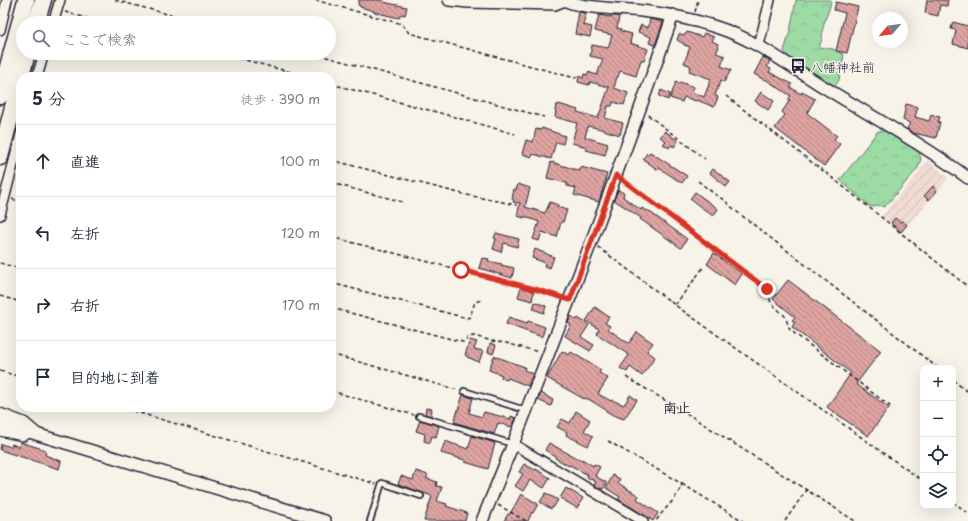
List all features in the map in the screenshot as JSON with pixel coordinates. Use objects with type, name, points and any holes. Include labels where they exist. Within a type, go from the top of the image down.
[{"type":"highway","points":[[22,16],[26,0]]},
{"type":"highway","points":[[38,16],[43,0]]},
{"type":"highway","points":[[0,96],[16,37]]},
{"type":"highway","points":[[22,72],[25,60]]},
{"type":"highway","points":[[0,157],[16,95]]},
{"type":"street","points":[[0,30],[7,0]]},
{"type":"street","points":[[55,16],[60,0]]},
{"type":"street","points":[[449,0],[468,2],[555,4],[565,0],[575,5],[622,8],[673,15],[735,33],[759,45],[818,84],[926,148],[968,178]]},
{"type":"street","points":[[759,45],[770,0]]},
{"type":"street","points":[[482,521],[592,243],[641,109],[673,15]]},
{"type":"street","points":[[38,72],[42,60]]},
{"type":"street","points":[[0,215],[16,153]]},
{"type":"street","points":[[0,413],[24,422],[31,432]]},
{"type":"street","points":[[0,422],[325,521]]},
{"type":"street","points":[[0,431],[23,436],[31,432]]},
{"type":"street","points":[[513,444],[643,521]]},
{"type":"lane","points":[[464,391],[526,411]]},
{"type":"lane","points":[[419,416],[513,444]]},
{"type":"lane","points":[[370,521],[382,483],[421,496]]},
{"type":"path","points":[[115,0],[175,16]]},
{"type":"path","points":[[315,0],[402,24],[409,33],[575,78],[579,75]]},
{"type":"path","points":[[692,20],[698,0]]},
{"type":"path","points":[[57,10],[79,16]]},
{"type":"path","points":[[245,60],[290,72]]},
{"type":"path","points":[[336,60],[544,117]]},
{"type":"path","points":[[336,85],[515,134]]},
{"type":"path","points":[[726,96],[835,180],[968,287]]},
{"type":"path","points":[[641,109],[705,159]]},
{"type":"path","points":[[336,161],[460,193],[517,205]]},
{"type":"path","points":[[616,175],[767,289],[771,303],[785,316],[790,330],[891,407]]},
{"type":"path","points":[[698,180],[710,192],[724,200],[736,211],[934,365]]},
{"type":"path","points":[[336,184],[403,202]]},
{"type":"path","points":[[336,238],[535,289],[570,300]]},
{"type":"path","points":[[592,243],[675,305],[920,479]]},
{"type":"path","points":[[0,263],[16,268]]},
{"type":"path","points":[[675,305],[703,268]]},
{"type":"path","points":[[336,284],[467,318],[470,317],[475,302],[482,300]]},
{"type":"path","points":[[0,296],[16,301]]},
{"type":"path","points":[[336,309],[463,342],[466,341],[468,337],[474,336],[548,355]]},
{"type":"path","points":[[336,355],[464,391]]},
{"type":"path","points":[[0,371],[16,376]]},
{"type":"path","points":[[626,377],[683,411],[855,521]]},
{"type":"path","points":[[956,382],[968,392]]},
{"type":"path","points":[[336,392],[419,416]]},
{"type":"path","points":[[137,412],[381,486]]},
{"type":"path","points":[[608,441],[743,521]]},
{"type":"path","points":[[656,521],[665,509],[673,502],[682,484]]},
{"type":"path","points":[[785,521],[807,489]]},
{"type":"path","points":[[490,500],[526,521]]},
{"type":"path","points":[[956,504],[968,513]]},
{"type":"shaded area","points":[[928,161],[948,177],[948,179],[901,232],[882,216]]},
{"type":"green space","points":[[796,0],[831,0],[819,47],[833,49],[844,55],[839,80],[835,86],[791,60],[784,51],[790,31]]},
{"type":"green space","points":[[878,131],[885,131],[907,144],[919,152],[921,159],[918,168],[884,207],[878,205],[874,207],[869,206],[840,180]]},
{"type":"building","points":[[359,0],[384,0],[383,2],[407,7],[405,15],[401,14],[399,18],[373,12],[374,11],[360,7],[361,6],[358,5]]},
{"type":"building","points":[[927,0],[948,0],[947,6],[940,5],[938,16],[925,13]]},
{"type":"building","points":[[836,2],[858,7],[847,53],[836,51],[845,13],[834,10]]},
{"type":"building","points":[[579,12],[586,13],[583,25],[592,27],[590,37],[575,34]]},
{"type":"building","points":[[599,15],[610,17],[618,16],[617,28],[621,29],[621,31],[632,34],[630,43],[648,49],[644,60],[641,60],[636,76],[620,71],[617,77],[614,88],[628,93],[624,105],[613,102],[612,106],[608,106],[605,118],[623,123],[620,135],[588,126],[585,137],[608,144],[605,155],[586,150],[587,147],[572,143],[577,123],[555,117],[556,105],[559,104],[578,110],[577,112],[598,118],[609,87],[590,82],[589,85],[578,82],[579,76],[583,78],[584,74],[588,75],[588,72],[597,75],[603,59],[590,56],[592,45],[608,48],[612,35],[595,31]]},
{"type":"building","points":[[650,19],[663,22],[655,45],[649,43],[651,37],[638,32],[641,25],[648,28]]},
{"type":"building","points":[[953,22],[968,26],[968,48],[953,44],[956,30],[951,29]]},
{"type":"building","points":[[687,32],[702,37],[704,33],[714,37],[712,41],[718,44],[719,47],[716,53],[725,56],[721,66],[731,70],[724,82],[721,80],[715,95],[718,97],[714,107],[697,100],[684,97],[682,102],[670,98],[676,82],[694,87],[692,92],[704,97],[711,79],[689,71],[691,66],[684,63],[690,47],[677,40],[679,34],[685,35]]},
{"type":"building","points":[[763,57],[770,61],[767,67],[771,69],[769,72],[792,84],[790,87],[801,94],[802,92],[815,99],[807,113],[837,136],[834,139],[840,144],[824,166],[775,128],[785,115],[782,112],[791,96],[765,79],[764,80],[754,74]]},
{"type":"building","points":[[661,90],[670,94],[668,100],[659,96]]},
{"type":"building","points":[[761,92],[774,101],[768,110],[755,101]]},
{"type":"building","points":[[906,104],[918,107],[915,117],[929,121],[931,115],[940,117],[936,138],[913,133],[907,129],[910,123],[903,120]]},
{"type":"building","points":[[542,128],[565,136],[563,144],[556,142],[551,159],[533,154],[532,157],[522,154],[526,140],[533,142],[536,129],[541,130]]},
{"type":"building","points":[[665,131],[678,141],[674,147],[671,145],[669,148],[663,144],[666,141],[660,137]]},
{"type":"building","points":[[650,152],[687,176],[682,183],[659,168],[658,170],[643,159],[647,153],[649,154]]},
{"type":"building","points":[[551,162],[580,171],[581,167],[607,174],[599,202],[574,195],[576,188],[567,186],[567,183],[547,178]]},
{"type":"building","points":[[713,169],[730,182],[726,187],[710,173]]},
{"type":"building","points":[[518,184],[530,188],[525,207],[545,213],[550,202],[558,205],[557,207],[567,210],[563,222],[561,222],[557,237],[542,232],[539,241],[533,239],[539,222],[524,216],[524,218],[517,216],[520,203],[513,202],[514,200],[512,199],[514,189],[516,190]]},
{"type":"building","points":[[933,186],[937,191],[929,200],[924,196]]},
{"type":"building","points":[[618,190],[624,193],[623,197],[641,210],[642,208],[646,211],[647,210],[687,239],[681,248],[614,200]]},
{"type":"building","points":[[695,192],[718,209],[713,216],[690,199]]},
{"type":"building","points":[[895,218],[907,225],[901,232],[891,223]]},
{"type":"building","points":[[496,233],[519,239],[517,247],[504,243],[501,252],[493,249]]},
{"type":"building","points":[[535,249],[554,257],[550,268],[544,266],[545,264],[543,262],[532,258]]},
{"type":"building","points":[[714,253],[742,274],[735,285],[707,264]]},
{"type":"building","points":[[482,258],[514,268],[512,278],[479,268]]},
{"type":"building","points":[[788,280],[881,351],[856,384],[889,408],[868,436],[827,407],[851,373],[792,327],[795,322],[792,320],[795,317],[773,299]]},
{"type":"building","points":[[521,287],[534,291],[532,301],[518,297]]},
{"type":"building","points":[[535,302],[546,306],[544,313],[533,309]]},
{"type":"building","points":[[595,307],[609,317],[605,323],[610,326],[608,329],[625,341],[629,343],[637,332],[653,343],[647,351],[655,357],[642,376],[630,367],[627,372],[620,368],[629,355],[597,334],[599,329],[586,321]]},
{"type":"building","points":[[571,316],[577,320],[578,318],[589,325],[581,337],[594,345],[590,351],[565,336],[571,325],[568,323]]},
{"type":"building","points":[[509,317],[527,323],[528,321],[545,327],[542,337],[506,324]]},
{"type":"building","points":[[470,340],[477,342],[474,349],[483,351],[479,362],[465,355]]},
{"type":"building","points":[[490,343],[496,345],[493,354],[488,352]]},
{"type":"building","points":[[562,351],[569,355],[571,352],[601,370],[599,373],[608,378],[598,394],[611,401],[612,400],[624,405],[630,395],[637,400],[624,419],[613,415],[590,400],[584,399],[547,378]]},
{"type":"building","points":[[494,356],[525,367],[524,370],[533,374],[528,386],[508,378],[507,380],[501,378],[502,375],[489,370]]},
{"type":"building","points":[[541,393],[553,400],[551,406],[538,400]]},
{"type":"building","points":[[463,395],[473,398],[469,413],[482,417],[484,412],[511,419],[511,416],[516,418],[512,427],[498,423],[494,434],[454,422]]},
{"type":"building","points":[[426,408],[432,409],[431,416],[425,414]]},
{"type":"building","points":[[576,411],[590,420],[584,431],[593,436],[588,446],[566,435],[567,432],[557,427],[562,419],[570,423]]},
{"type":"building","points":[[420,420],[439,426],[436,437],[432,436],[430,443],[424,441],[425,434],[416,431]]},
{"type":"building","points":[[472,436],[495,443],[488,469],[441,453],[445,441],[468,449]]},
{"type":"building","points":[[20,442],[46,450],[45,455],[61,461],[59,469],[0,450],[1,444],[11,447],[12,444],[19,447]]},
{"type":"building","points":[[549,443],[582,461],[582,459],[593,466],[594,464],[600,467],[595,476],[607,483],[603,489],[594,485],[596,482],[587,477],[588,475],[555,458],[556,457],[545,450]]},
{"type":"building","points":[[524,464],[535,470],[536,469],[550,478],[544,488],[530,480],[523,491],[515,486],[523,474],[519,472]]},
{"type":"building","points":[[416,471],[428,475],[426,478],[437,482],[436,486],[442,487],[437,501],[447,504],[446,506],[467,513],[465,521],[424,521],[432,496],[398,484],[401,476],[413,480]]},
{"type":"building","points":[[613,475],[620,479],[618,483],[639,496],[637,499],[658,513],[653,521],[618,499],[620,497],[606,488]]},
{"type":"building","points":[[566,488],[583,498],[577,508],[560,498]]},
{"type":"building","points":[[546,493],[558,500],[551,509],[540,502]]},
{"type":"building","points":[[521,494],[538,504],[528,521],[504,521],[508,514],[510,514]]},
{"type":"place","name":"八幡神社前","points":[[798,66]]},
{"type":"district","name":"南止","points":[[677,407]]},
{"type":"route","points":[[461,270],[535,289],[570,300],[616,175],[767,289]]}]
